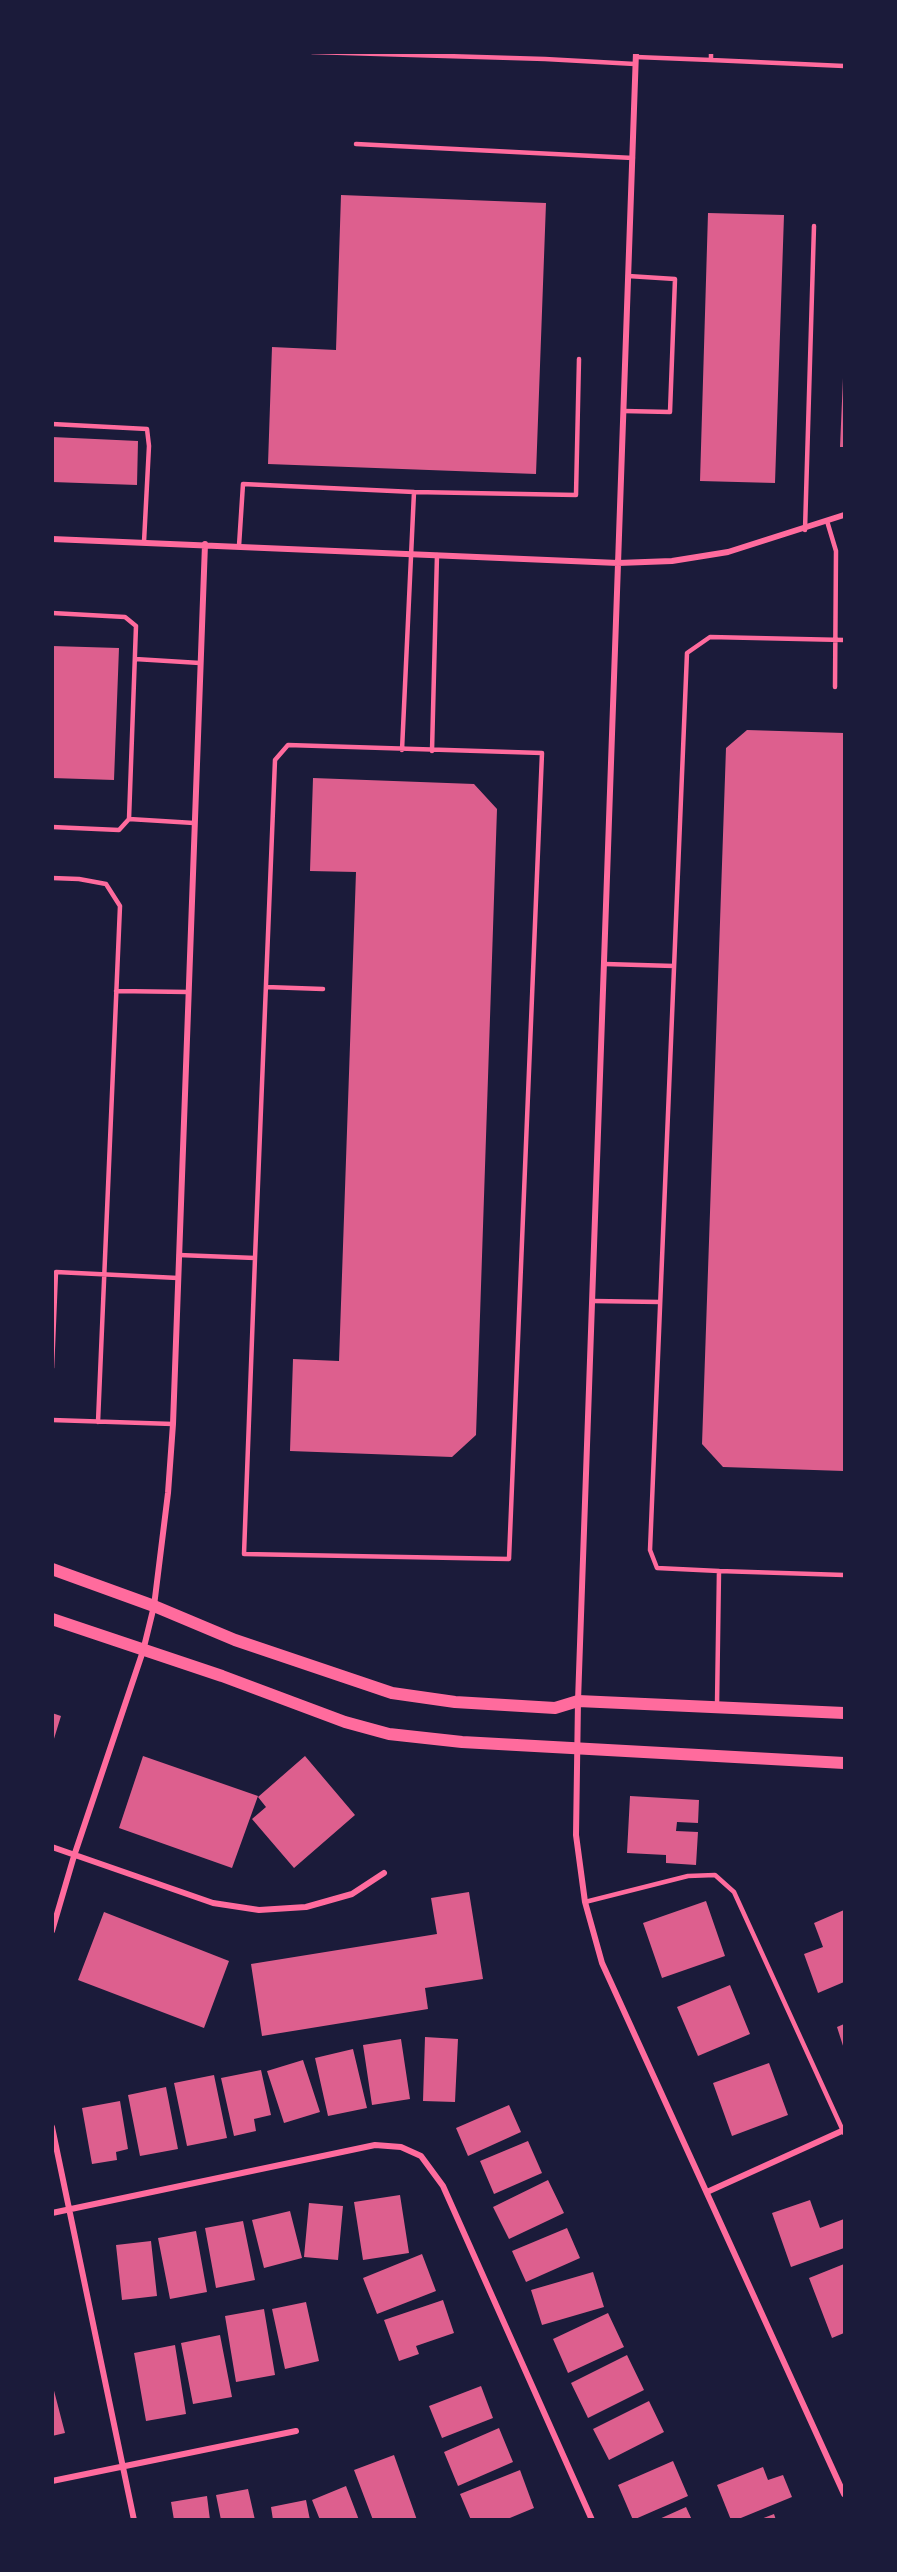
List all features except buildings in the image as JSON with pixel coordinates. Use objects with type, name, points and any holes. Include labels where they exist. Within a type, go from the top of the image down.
[{"type":"main road","points":[[52,1569],[154,1606],[235,1640],[392,1693],[455,1702],[555,1708],[578,1701],[844,1713]]},
{"type":"main road","points":[[52,1619],[222,1676],[345,1722],[389,1734],[462,1742],[844,1763]]},
{"type":"street","points":[[636,58],[578,1701],[576,1835],[585,1902],[602,1963],[844,2494]]},
{"type":"street","points":[[52,539],[618,563],[672,561],[728,552],[805,530],[844,515]]},
{"type":"street","points":[[52,1931],[74,1856],[143,1651],[154,1606],[168,1493],[173,1424],[205,544]]},
{"type":"street","points":[[52,1847],[213,1903],[259,1910],[306,1907],[352,1894],[384,1873]]},
{"type":"street","points":[[52,2127],[134,2520]]},
{"type":"street","points":[[707,2192],[844,2131]]},
{"type":"street","points":[[52,2213],[375,2145],[400,2147],[421,2156],[443,2186],[592,2520]]},
{"type":"street","points":[[52,2481],[296,2431]]},
{"type":"lane","points":[[312,52],[558,61],[636,58],[844,66]]},
{"type":"lane","points":[[558,61],[559,52]]},
{"type":"lane","points":[[711,52],[711,60]]},
{"type":"lane","points":[[356,144],[633,158]]},
{"type":"lane","points":[[805,530],[814,226]]},
{"type":"lane","points":[[624,411],[670,412],[675,279],[628,276]]},
{"type":"lane","points":[[239,546],[243,484],[414,492],[576,495],[579,359]]},
{"type":"lane","points":[[52,424],[147,429],[149,446],[144,542]]},
{"type":"lane","points":[[402,750],[414,492]]},
{"type":"lane","points":[[826,521],[836,551],[835,687]]},
{"type":"lane","points":[[432,751],[437,555]]},
{"type":"lane","points":[[52,613],[126,616],[136,626],[129,819],[119,830],[52,827]]},
{"type":"lane","points":[[844,640],[710,637],[687,653],[650,1550],[657,1568],[844,1575]]},
{"type":"lane","points":[[135,659],[200,663]]},
{"type":"lane","points":[[288,745],[402,750],[542,753],[510,1559],[244,1554],[275,760],[288,745]]},
{"type":"lane","points":[[129,819],[195,823]]},
{"type":"lane","points":[[52,878],[80,879],[106,885],[120,906],[98,1422]]},
{"type":"lane","points":[[605,964],[674,966]]},
{"type":"lane","points":[[266,987],[323,989]]},
{"type":"lane","points":[[116,991],[188,992]]},
{"type":"lane","points":[[179,1255],[255,1258]]},
{"type":"lane","points":[[52,1368],[56,1272],[178,1278]]},
{"type":"lane","points":[[593,1301],[660,1302]]},
{"type":"lane","points":[[52,1420],[173,1424]]},
{"type":"lane","points":[[717,1707],[719,1571]]},
{"type":"lane","points":[[585,1902],[688,1876],[715,1875],[734,1892],[844,2131]]}]
